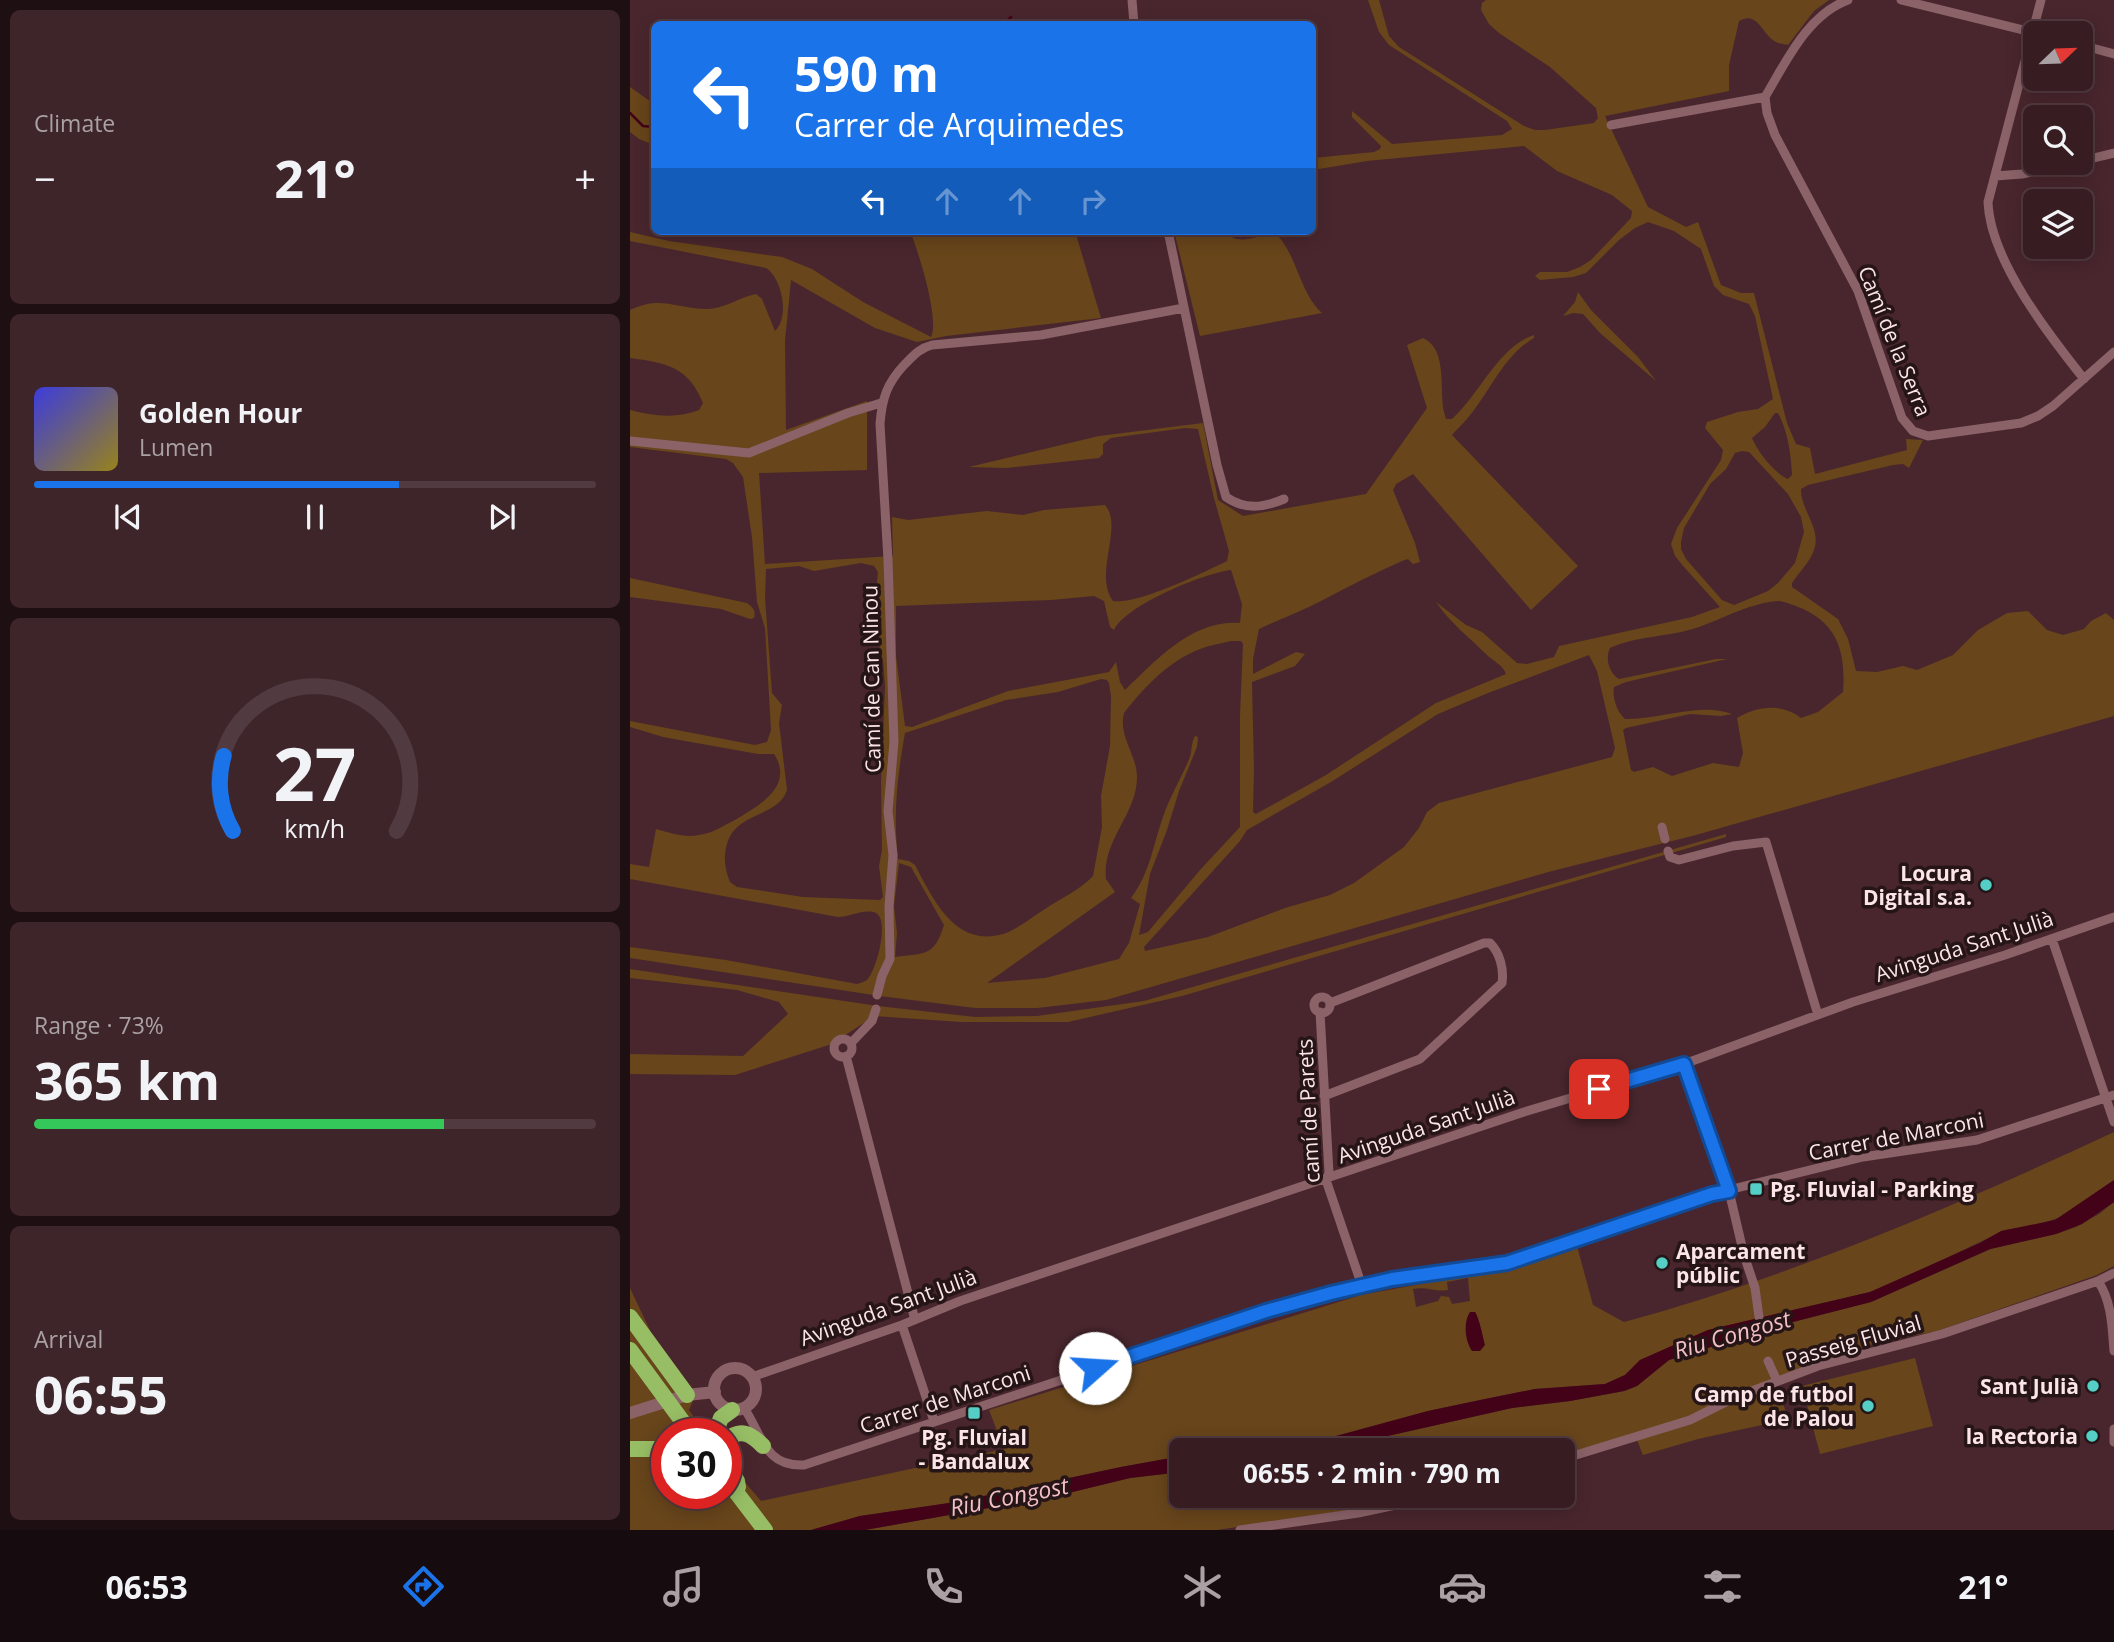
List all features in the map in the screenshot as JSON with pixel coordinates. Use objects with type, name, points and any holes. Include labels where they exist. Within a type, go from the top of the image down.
[{"type":"highway","points":[[630,1317],[687,1395]]},
{"type":"highway","points":[[630,1350],[680,1418]]},
{"type":"highway","points":[[724,1418],[738,1409]]},
{"type":"highway","points":[[742,1434],[754,1436],[763,1446]]},
{"type":"highway","points":[[630,1449],[651,1449]]},
{"type":"highway","points":[[742,1496],[765,1530]]},
{"type":"street","points":[[1132,0],[1134,21]]},
{"type":"street","points":[[1611,125],[1765,97],[1811,24],[1831,7],[1848,0]]},
{"type":"street","points":[[1901,0],[2023,30]]},
{"type":"street","points":[[2037,21],[2041,0]]},
{"type":"street","points":[[2093,48],[2114,54]]},
{"type":"street","points":[[2023,73],[1988,202],[1989,213],[2000,247],[2032,311],[2084,379]]},
{"type":"street","name":"Camí de la Serra","points":[[1765,97],[1767,113],[1775,135],[1858,291],[1906,426],[1920,435],[1928,436],[2021,423],[2045,412],[2114,352]]},
{"type":"street","points":[[2093,158],[2114,153]]},
{"type":"street","points":[[1995,176],[2023,174]]},
{"type":"street","points":[[1169,235],[1226,498],[1239,506],[1267,506],[1284,499]]},
{"type":"street","points":[[630,441],[749,453],[848,413],[881,403],[893,377],[918,351],[927,346],[1041,335],[1184,308]]},
{"type":"street","name":"Camí de Can Ninou","points":[[877,995],[890,960],[893,855],[888,811],[894,743],[888,560],[881,470],[881,403]]},
{"type":"street","points":[[1662,827],[1665,839]]},
{"type":"street","points":[[1668,851],[1670,857],[1679,860],[1733,846],[1766,842],[1818,1015]]},
{"type":"street","name":"Avinguda Sant Julià","points":[[752,1377],[902,1325],[960,1301],[1524,1112],[1684,1064],[1915,981],[2114,917]]},
{"type":"street","points":[[2052,939],[2109,1097],[2114,1122]]},
{"type":"street","name":"camí de Parets","points":[[1324,1096],[1420,1059],[1502,983],[1502,967],[1490,943],[1483,943],[1330,1003],[1328,1010],[1321,1012],[1324,1096],[1329,1170],[1326,1180],[1362,1286]]},
{"type":"street","points":[[851,1043],[841,1039],[835,1044],[836,1053],[846,1056],[851,1051],[851,1043],[872,1021],[876,1009]]},
{"type":"street","points":[[846,1056],[915,1320]]},
{"type":"street","points":[[1684,1064],[1729,1191],[1755,1288],[1759,1317]]},
{"type":"street","name":"Carrer de Marconi","points":[[763,1446],[781,1461],[804,1465],[1266,1311],[1362,1286],[1507,1263],[1712,1194],[1863,1157],[1977,1140],[2109,1097]]},
{"type":"street","name":"Passeig Fluvial","points":[[1575,1455],[1690,1420],[1737,1397],[1830,1363],[1942,1334],[2098,1281],[2114,1273]]},
{"type":"street","points":[[2098,1281],[2110,1309],[2114,1351]]},
{"type":"street","points":[[902,1325],[934,1421]]},
{"type":"street","points":[[1769,1361],[1777,1381]]},
{"type":"street","points":[[738,1409],[755,1396],[756,1386],[752,1377],[742,1369],[730,1369],[717,1380],[715,1392],[719,1401],[752,1418],[763,1446]]},
{"type":"street","points":[[630,1413],[687,1395],[715,1392]]},
{"type":"street","points":[[2114,1429],[2114,1442]]},
{"type":"street","points":[[1240,1530],[1382,1508]]},
{"type":"shaded area","points":[[1368,0],[1379,0],[1389,36],[1399,47],[1524,126],[1545,130],[1594,123],[1598,118],[1596,108],[1550,67],[1489,24],[1481,10],[1482,3],[1486,0],[1829,0],[1814,11],[1788,45],[1771,39],[1751,19],[1739,21],[1729,65],[1729,91],[1605,116],[1648,207],[1686,227],[1698,222],[1721,285],[1741,293],[1754,293],[1787,423],[1796,444],[1810,448],[1815,474],[1907,450],[1906,439],[1923,440],[1909,468],[1903,464],[1893,465],[1808,485],[1801,489],[1816,542],[1812,554],[1792,587],[1838,619],[1848,639],[1856,671],[1877,672],[1903,666],[1917,670],[1953,655],[1978,630],[2007,613],[2028,611],[2047,630],[2063,635],[2084,629],[2091,621],[2106,613],[2114,620],[2114,716],[1696,835],[1552,871],[1106,1000],[1037,1008],[975,1008],[630,958],[630,947],[726,960],[857,984],[871,975],[880,946],[882,926],[880,918],[872,912],[838,917],[630,879],[630,864],[649,867],[656,829],[688,836],[713,831],[763,802],[777,786],[780,776],[774,754],[758,754],[663,737],[630,727],[630,721],[755,745],[767,742],[771,730],[765,628],[757,602],[752,537],[743,477],[733,463],[726,459],[630,447],[630,410],[673,416],[699,410],[703,403],[690,381],[674,368],[630,358],[630,310],[660,303],[707,309],[756,294],[762,299],[775,331],[780,325],[783,308],[780,289],[772,273],[766,268],[630,241],[630,232],[669,241],[782,257],[812,269],[863,302],[931,337],[933,316],[923,268],[911,235],[1076,235],[1101,318],[946,336],[917,342],[875,328],[791,280],[785,341],[786,430],[867,401],[867,470],[759,473],[765,564],[893,556],[892,517],[908,520],[987,511],[1023,515],[1044,510],[1105,505],[1110,514],[1111,525],[1106,578],[1108,590],[1113,601],[1138,598],[1171,587],[1227,561],[1229,551],[1198,429],[1185,428],[1111,438],[1103,444],[1103,454],[1099,458],[1007,468],[969,467],[1099,436],[1203,423],[1218,500],[1243,516],[1366,494],[1427,408],[1407,345],[1423,338],[1431,343],[1436,351],[1441,371],[1444,412],[1446,419],[1452,419],[1510,349],[1534,335],[1534,338],[1515,352],[1472,413],[1452,435],[1578,566],[1531,610],[1413,474],[1396,484],[1393,490],[1420,562],[1413,564],[1408,559],[1402,561],[1259,629],[1253,674],[1296,652],[1305,654],[1295,666],[1252,682],[1253,812],[1256,814],[1326,775],[1436,703],[1506,674],[1453,623],[1436,602],[1466,625],[1482,632],[1517,663],[1527,664],[1554,657],[1559,646],[1692,617],[1720,607],[1675,556],[1671,544],[1677,528],[1721,460],[1723,450],[1705,428],[1707,422],[1758,409],[1773,399],[1755,316],[1749,304],[1723,295],[1714,286],[1701,249],[1674,231],[1648,222],[1619,240],[1586,273],[1540,280],[1535,276],[1540,272],[1567,272],[1591,260],[1631,218],[1632,211],[1612,195],[1557,171],[1524,146],[1367,161],[1316,170],[1316,158],[1374,152],[1380,149],[1381,146],[1352,117],[1352,111],[1392,144],[1502,135],[1512,129],[1507,121],[1389,45],[1379,32]],"holes":[[[1775,413],[1778,413],[1790,451],[1792,475],[1788,479],[1767,462],[1752,438],[1765,427]],[[1749,452],[1788,494],[1801,517],[1804,532],[1795,563],[1778,583],[1768,591],[1734,605],[1722,600],[1686,559],[1681,542],[1684,528],[1710,484],[1726,469],[1735,453]],[[861,563],[874,566],[878,572],[873,618],[883,661],[885,687],[881,782],[882,850],[879,866],[883,897],[880,900],[803,897],[737,887],[730,882],[727,873],[725,854],[732,833],[748,820],[775,806],[787,790],[779,723],[782,705],[772,693],[765,598],[766,569],[799,566],[814,571]],[[1231,570],[1242,604],[1240,623],[1223,624],[1191,635],[1176,644],[1125,690],[1120,682],[1116,662],[1109,672],[1008,691],[912,727],[905,726],[896,656],[896,606],[1094,596],[1104,601],[1110,627],[1114,630],[1121,620],[1149,601],[1219,572]],[[1780,601],[1812,613],[1832,632],[1842,658],[1843,692],[1818,712],[1801,718],[1778,708],[1761,709],[1737,718],[1743,753],[1739,767],[1713,763],[1672,776],[1653,767],[1634,772],[1631,770],[1623,730],[1626,728],[1690,714],[1732,714],[1706,710],[1625,719],[1616,704],[1614,687],[1727,659],[1619,679],[1609,665],[1610,648],[1630,641],[1696,628],[1769,602]],[[1231,641],[1241,641],[1243,644],[1240,827],[1148,932],[1139,935],[1150,874],[1197,747],[1198,737],[1195,736],[1190,757],[1166,809],[1147,869],[1131,898],[1140,904],[1129,943],[1119,959],[1045,978],[987,983],[1115,892],[1106,879],[1106,865],[1114,839],[1132,803],[1137,777],[1125,738],[1124,713],[1151,682],[1172,664],[1196,651]],[[1589,655],[1597,671],[1615,748],[1612,757],[1439,803],[1427,812],[1419,828],[1404,847],[1354,883],[1330,895],[1285,908],[1208,937],[1145,951],[1144,947],[1247,830],[1331,782],[1438,714]],[[1101,679],[1109,683],[1110,746],[1101,796],[1102,827],[1093,876],[1076,890],[1014,929],[1003,934],[972,934],[959,927],[938,905],[915,865],[898,859],[897,796],[905,733],[1006,700],[1058,692]],[[899,863],[911,867],[944,925],[936,943],[921,954],[895,957],[897,933],[894,906]]]},
{"type":"shaded area","points":[[630,87],[651,102],[651,144],[630,132]]},
{"type":"shaded area","points":[[1175,235],[1229,235],[1242,239],[1277,235],[1289,252],[1308,295],[1322,313],[1200,336]]},
{"type":"shaded area","points":[[1578,292],[1591,310],[1638,357],[1656,381],[1600,333],[1583,314],[1563,316],[1575,302]]},
{"type":"shaded area","points":[[630,578],[747,603],[754,609],[754,618],[721,609],[630,597]]},
{"type":"shaded area","points":[[1726,834],[1726,837],[1182,996],[1068,1022],[961,1022],[874,1016],[832,1044],[735,1075],[630,1074],[630,1054],[743,1056],[788,1014],[779,1002],[737,990],[630,978],[630,969],[878,1006],[975,1017],[1037,1016],[1144,1001]]},
{"type":"shaded area","points":[[2114,1132],[2114,1180],[2061,1217],[2036,1225],[2005,1230],[1870,1292],[1708,1330],[1640,1360],[1625,1375],[1605,1384],[1535,1389],[1428,1411],[1329,1438],[1169,1438],[1169,1459],[956,1502],[860,1516],[811,1530],[630,1530],[630,1288],[656,1343],[689,1389],[693,1401],[689,1410],[695,1418],[651,1418],[651,1509],[742,1509],[742,1479],[761,1501],[1004,1449],[989,1410],[1361,1295],[1513,1267],[1577,1246],[1593,1305],[1624,1322],[1750,1283],[1934,1213]],"holes":[[[1468,1278],[1470,1301],[1452,1304],[1449,1297],[1441,1296],[1438,1301],[1416,1307],[1413,1289],[1448,1290],[1447,1282]]]},
{"type":"shaded area","points":[[2114,1202],[2114,1266],[2097,1275],[1937,1331],[1876,1343],[1773,1379],[1789,1419],[1698,1439],[1643,1455],[1635,1435],[1575,1452],[1575,1438],[1379,1438],[1512,1408],[1624,1391],[1637,1386],[1669,1360],[1785,1324],[1871,1302],[1991,1249],[2056,1234],[2099,1214]]},
{"type":"shaded area","name":"Camp de futbol de Palou","points":[[1915,1358],[1933,1426],[1820,1454],[1802,1386]]},
{"type":"shaded area","points":[[1169,1473],[1169,1508],[1363,1508],[1217,1530],[865,1530],[1056,1496],[1130,1478]]},
{"type":"water","name":"Riu Congost","points":[[2114,1180],[2114,1202],[2082,1224],[2056,1234],[1990,1249],[1871,1302],[1785,1324],[1669,1360],[1637,1386],[1624,1391],[1512,1408],[1379,1438],[1329,1438],[1428,1411],[1535,1389],[1605,1384],[1625,1375],[1640,1360],[1708,1330],[1870,1292],[2001,1231],[2055,1220]]},
{"type":"water","points":[[1470,1312],[1475,1312],[1481,1327],[1485,1345],[1480,1351],[1472,1351],[1468,1342],[1466,1326]]},
{"type":"water","name":"Riu Congost","points":[[1169,1459],[1169,1473],[1130,1478],[1056,1496],[865,1530],[811,1530],[860,1516],[956,1502]]},
{"type":"waterway","points":[[1007,21],[1011,17]]},
{"type":"waterway","points":[[630,113],[643,126],[651,127]]},
{"type":"place","name":"Locura Digital s.a.","points":[[1986,885]]},
{"type":"place","name":"Pg. Fluvial - Parking","points":[[1756,1189]]},
{"type":"place","name":"Aparcament públic","points":[[1662,1263]]},
{"type":"place","name":"Sant Julià","points":[[2093,1386]]},
{"type":"place","name":"Camp de futbol de Palou","points":[[1868,1406]]},
{"type":"place","name":"Pg. Fluvial - Bandalux","points":[[974,1413]]},
{"type":"place","name":"la Rectoria","points":[[2092,1436]]},
{"type":"route","points":[[1095,1368],[1266,1311],[1331,1293],[1392,1279],[1507,1263],[1712,1194],[1729,1191],[1684,1064],[1599,1089]]}]
